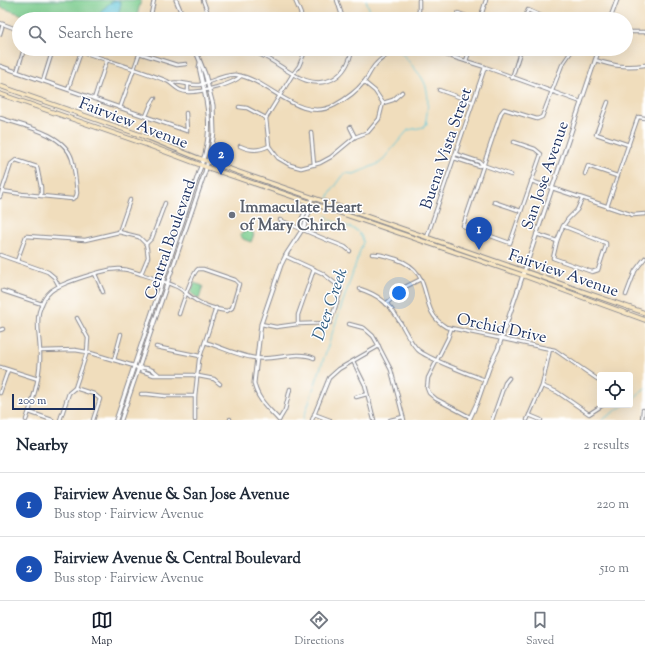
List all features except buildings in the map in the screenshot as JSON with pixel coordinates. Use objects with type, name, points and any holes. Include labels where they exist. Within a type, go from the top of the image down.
[{"type":"main road","name":"Fairview Avenue","points":[[0,86],[149,138],[208,162],[645,313]]},
{"type":"main road","points":[[0,95],[8,90],[16,91]]},
{"type":"main road","name":"Fairview Avenue","points":[[0,95],[145,144],[206,167],[523,276],[645,320]]},
{"type":"street","points":[[151,12],[154,0]]},
{"type":"street","points":[[176,0],[181,12]]},
{"type":"street","points":[[203,0],[207,12]]},
{"type":"street","points":[[295,0],[300,12]]},
{"type":"street","points":[[337,0],[341,12]]},
{"type":"street","points":[[419,0],[419,12]]},
{"type":"street","points":[[482,12],[486,0]]},
{"type":"street","points":[[613,12],[617,0]]},
{"type":"street","points":[[0,34],[2,23],[12,27]]},
{"type":"street","points":[[633,32],[645,32]]},
{"type":"street","points":[[16,72],[22,56]]},
{"type":"street","points":[[43,81],[51,56]]},
{"type":"street","points":[[68,89],[80,56]]},
{"type":"street","points":[[94,56],[171,83],[181,82],[192,85],[203,84],[229,76],[241,76],[255,80],[279,96],[306,109],[321,109],[333,106],[346,99],[364,82],[376,64],[386,56]]},
{"type":"street","points":[[120,108],[138,56]]},
{"type":"street","points":[[148,56],[177,65],[186,64]]},
{"type":"street","name":"Central Boulevard","points":[[121,420],[208,162],[214,133],[213,105],[208,82],[198,56]]},
{"type":"street","points":[[263,56],[293,74],[307,81],[317,83],[327,82],[337,77],[345,68],[350,56]]},
{"type":"street","points":[[303,56],[299,66],[266,118],[269,146],[278,158],[290,165],[301,168],[314,166],[331,157],[355,137],[368,132],[375,125],[379,119],[383,103],[375,91],[364,82]]},
{"type":"street","points":[[450,56],[485,67],[581,102]]},
{"type":"street","points":[[466,61],[468,56]]},
{"type":"street","points":[[512,78],[519,56]]},
{"type":"street","points":[[514,142],[535,149],[541,154],[510,243],[462,226],[501,113],[504,109],[537,119],[542,117],[562,65],[568,56]]},
{"type":"street","name":"San Jose Avenue","points":[[469,418],[477,403],[502,339],[536,234],[597,56]]},
{"type":"street","points":[[94,99],[107,60]]},
{"type":"street","points":[[596,60],[614,66],[630,68],[645,65]]},
{"type":"street","name":"Central Boulevard","points":[[116,420],[203,160],[209,133],[208,106],[199,67],[200,63]]},
{"type":"street","points":[[0,66],[187,131],[186,113]]},
{"type":"street","name":"Buena Vista Street","points":[[427,237],[485,67]]},
{"type":"street","points":[[229,76],[230,82]]},
{"type":"street","points":[[171,83],[179,90],[188,92],[205,90],[223,85],[237,80],[241,76]]},
{"type":"street","points":[[221,78],[223,85]]},
{"type":"street","points":[[179,90],[181,82]]},
{"type":"street","points":[[188,84],[188,92]]},
{"type":"street","points":[[439,90],[473,102]]},
{"type":"street","points":[[383,103],[393,100],[402,92]]},
{"type":"street","points":[[146,116],[155,98]]},
{"type":"street","points":[[608,102],[596,134],[629,145]]},
{"type":"street","points":[[239,107],[247,108],[266,118]]},
{"type":"street","points":[[607,207],[638,117],[645,118]]},
{"type":"street","points":[[0,118],[52,136],[61,142],[72,159],[77,191],[76,197],[72,199],[2,191]]},
{"type":"street","points":[[350,127],[355,137]]},
{"type":"street","points":[[311,132],[314,166]]},
{"type":"street","points":[[240,146],[254,150],[261,150],[269,146]]},
{"type":"street","points":[[456,154],[511,175]]},
{"type":"street","points":[[454,158],[480,166],[483,165]]},
{"type":"street","points":[[0,197],[11,164],[14,160],[38,167],[41,196]]},
{"type":"street","points":[[585,174],[588,166],[617,176]]},
{"type":"street","points":[[531,181],[633,215],[645,214]]},
{"type":"street","points":[[290,389],[285,410],[279,420],[262,403],[256,393],[254,382],[256,358],[261,324],[285,256],[304,227],[311,207],[310,203],[312,198]]},
{"type":"street","points":[[563,226],[606,243],[598,270],[592,272],[553,258],[557,241],[563,226],[577,210],[582,199]]},
{"type":"street","points":[[119,232],[130,200]]},
{"type":"street","points":[[494,202],[521,212]]},
{"type":"street","points":[[146,244],[152,238],[165,203]]},
{"type":"street","points":[[280,220],[345,247],[350,251]]},
{"type":"street","points":[[17,261],[26,236],[85,240],[119,232],[139,238],[146,244],[148,256],[141,274]]},
{"type":"street","points":[[536,234],[557,241]]},
{"type":"street","points":[[372,254],[378,254],[404,262],[415,269],[421,279],[403,288],[386,304]]},
{"type":"street","points":[[0,255],[48,272],[54,277],[59,286]]},
{"type":"street","points":[[261,324],[276,327],[298,324],[330,323],[341,290],[340,288],[328,276],[285,256]]},
{"type":"street","points":[[626,295],[635,271],[645,258]]},
{"type":"street","points":[[26,420],[36,390],[40,366],[39,313],[49,292],[59,286],[96,274],[120,269],[141,274],[178,287],[187,294],[196,301],[226,312],[231,310],[239,284],[235,280],[200,269],[194,272],[187,294],[179,314]]},
{"type":"street","points":[[298,324],[298,314],[314,269]]},
{"type":"street","points":[[96,274],[103,292]]},
{"type":"street","name":"Orchid Drive","points":[[421,279],[432,314],[441,324],[451,329],[550,349],[560,353],[597,379]]},
{"type":"street","points":[[360,289],[386,304],[398,317],[410,339],[419,350],[437,360],[485,380]]},
{"type":"street","points":[[3,292],[42,304]]},
{"type":"street","points":[[195,420],[195,396],[200,356],[216,308]]},
{"type":"street","points":[[60,420],[69,393],[75,388],[87,352],[88,338],[77,318]]},
{"type":"street","points":[[349,324],[364,328],[369,332],[379,346],[391,370],[404,418],[390,420]]},
{"type":"street","points":[[451,329],[427,383],[429,393],[436,399],[469,418]]},
{"type":"street","points":[[114,360],[121,334]]},
{"type":"street","points":[[205,342],[256,358],[269,359],[301,355],[308,355],[314,358]]},
{"type":"street","points":[[312,420],[328,378],[339,368],[379,346]]},
{"type":"street","points":[[156,347],[200,356]]},
{"type":"street","points":[[527,420],[542,386],[550,349]]},
{"type":"street","points":[[40,351],[75,350],[87,352],[138,368],[143,367],[155,371],[158,374],[187,374],[214,379],[220,384]]},
{"type":"street","points":[[353,361],[362,378],[374,420]]},
{"type":"street","points":[[0,367],[38,379]]},
{"type":"street","points":[[0,393],[8,370]]},
{"type":"street","points":[[492,420],[505,383],[509,378]]},
{"type":"street","points":[[542,386],[557,392],[589,414],[598,408]]},
{"type":"street","points":[[75,388],[94,394],[100,399],[93,420]]},
{"type":"street","points":[[141,394],[195,396]]},
{"type":"street","points":[[356,397],[367,394]]},
{"type":"street","points":[[642,420],[643,410]]},
{"type":"street","points":[[29,412],[52,420]]},
{"type":"street","points":[[314,414],[330,420]]},
{"type":"street","points":[[529,415],[541,420]]},
{"type":"green space","points":[[0,0],[141,0],[138,12],[15,12],[0,7]]},
{"type":"green space","points":[[248,229],[253,231],[252,233],[254,234],[251,242],[243,239],[240,234]]},
{"type":"green space","points":[[194,283],[203,286],[199,299],[191,293]]},
{"type":"water","points":[[117,0],[121,3],[119,12],[100,12],[110,3]]},
{"type":"waterway","name":"Deer Creek","points":[[366,0],[370,12]]},
{"type":"waterway","name":"Deer Creek","points":[[328,198],[345,173],[354,174],[380,163],[408,130],[424,127],[425,124],[427,124],[428,96],[424,81],[404,56]]},
{"type":"waterway","name":"Deer Creek","points":[[303,420],[363,242],[357,231],[335,222],[326,215]]},
{"type":"waterway","points":[[633,399],[645,388]]},
{"type":"waterway","points":[[602,420],[620,408]]},
{"type":"place","name":"Fairview Avenue & Central Boulevard","points":[[221,175]]},
{"type":"place","name":"Immaculate Heart of Mary Chirch","points":[[232,215]]},
{"type":"place","name":"Fairview Avenue & San Jose Avenue","points":[[479,250]]}]
